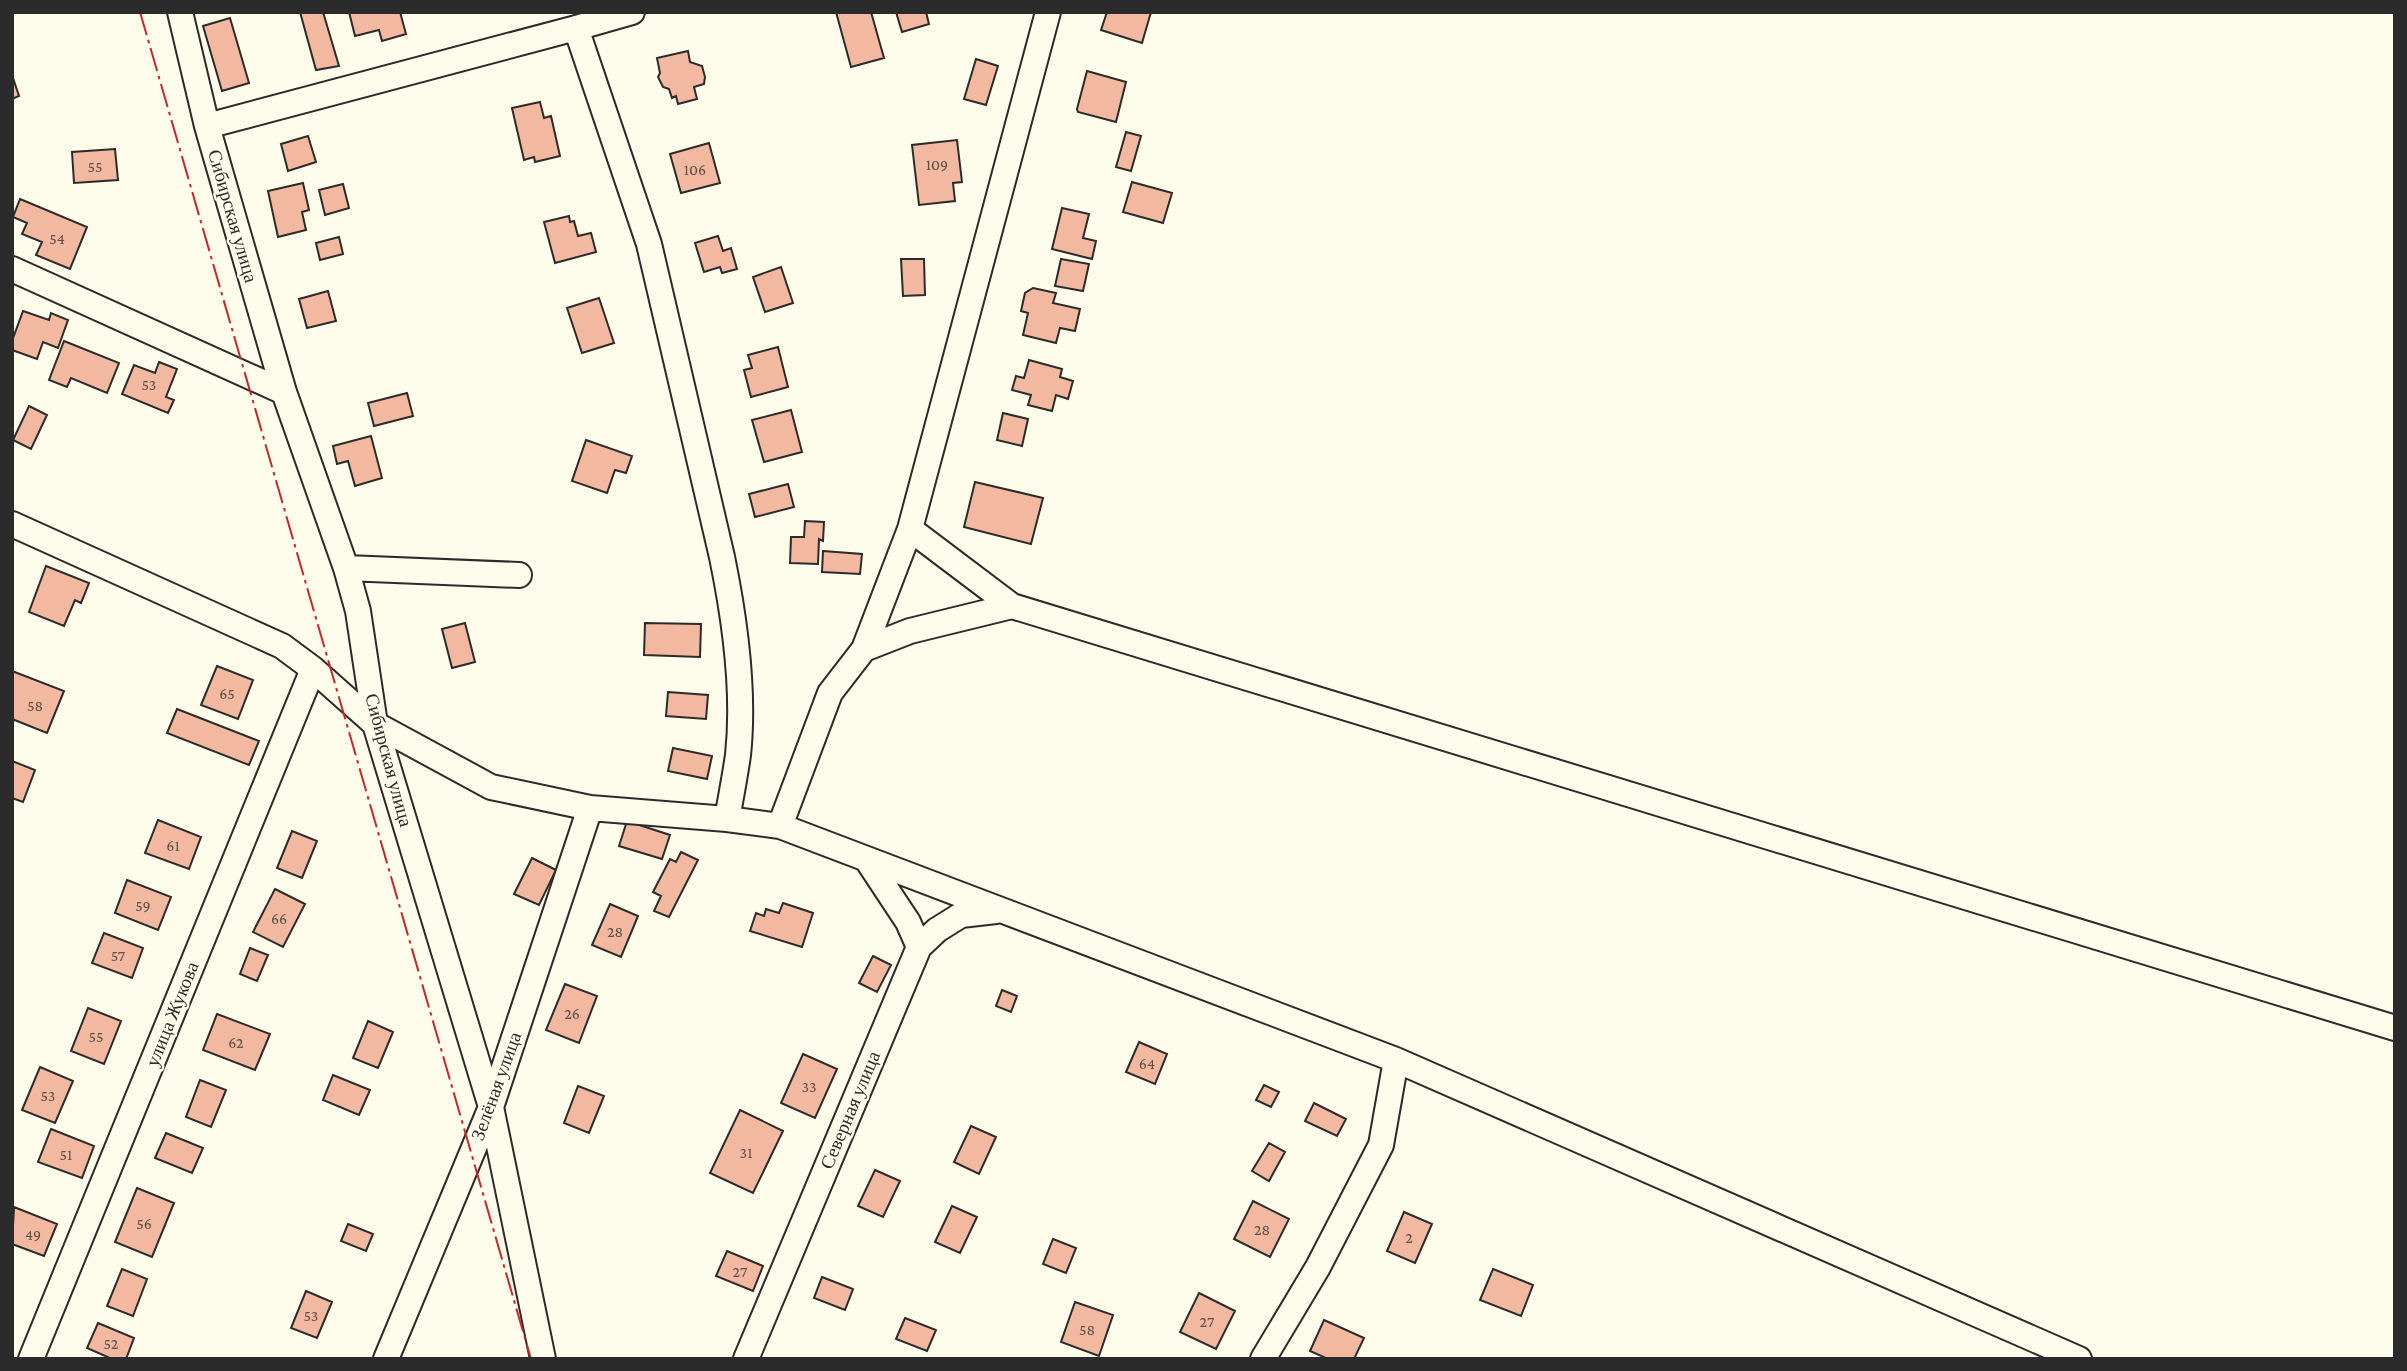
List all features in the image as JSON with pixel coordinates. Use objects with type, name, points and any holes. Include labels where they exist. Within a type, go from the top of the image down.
[{"type":"street","name":"Сибирская улица","points":[[180,12],[207,126],[284,392],[346,568],[358,611],[375,724],[491,1107],[542,1359]]},
{"type":"street","points":[[207,126],[632,12]]},
{"type":"street","points":[[780,827],[830,693],[864,649],[910,529],[1048,12]]},
{"type":"street","points":[[576,28],[649,244],[732,607],[740,711],[738,755],[727,818]]},
{"type":"street","points":[[12,269],[284,392]]},
{"type":"street","points":[[910,529],[1012,606],[2395,1028]]},
{"type":"street","points":[[14,530],[282,646],[313,668],[375,724],[491,787],[590,808],[727,818],[780,827],[1396,1060],[2079,1359]]},
{"type":"street","points":[[346,568],[519,575]]},
{"type":"street","points":[[864,649],[910,631],[1012,606]]},
{"type":"street","name":"улица Жукова","points":[[31,1359],[313,668]]},
{"type":"street","name":"Зелёная улица","points":[[386,1359],[491,1107],[590,808]]},
{"type":"street","points":[[867,859],[908,922],[919,947]]},
{"type":"street","name":"Северная улица","points":[[746,1359],[919,947],[937,930],[961,915],[1000,910]]},
{"type":"street","points":[[1263,1359],[1318,1267],[1381,1145],[1396,1060]]},
{"type":"building","points":[[300,12],[323,12],[339,66],[316,70]]},
{"type":"building","points":[[349,12],[400,12],[406,34],[382,41],[379,30],[355,36]]},
{"type":"building","points":[[836,12],[871,12],[884,58],[851,67]]},
{"type":"building","points":[[896,12],[926,12],[929,24],[902,32]]},
{"type":"building","points":[[1107,12],[1151,12],[1142,43],[1101,30]]},
{"type":"building","points":[[230,18],[249,83],[222,91],[203,26]]},
{"type":"building","points":[[688,51],[690,62],[702,66],[704,84],[694,87],[697,99],[678,104],[676,96],[672,98],[669,89],[663,87],[658,77],[660,73],[657,58]]},
{"type":"building","points":[[976,59],[998,66],[986,105],[964,99]]},
{"type":"building","points":[[1087,71],[1126,82],[1116,122],[1078,112]]},
{"type":"building","points":[[12,75],[19,96],[12,99]]},
{"type":"building","points":[[540,102],[544,118],[551,116],[560,156],[535,162],[534,157],[524,160],[512,108]]},
{"type":"building","points":[[1126,132],[1141,136],[1131,171],[1116,167]]},
{"type":"building","points":[[308,136],[316,162],[288,171],[281,144]]},
{"type":"building","points":[[957,140],[962,182],[953,183],[955,201],[919,205],[912,145]]},
{"type":"building","points":[[709,143],[720,183],[681,193],[670,154]]},
{"type":"building","points":[[115,149],[118,180],[74,183],[72,152]]},
{"type":"building","points":[[1132,182],[1172,193],[1163,223],[1123,212]]},
{"type":"building","points":[[303,183],[309,210],[302,212],[306,230],[278,237],[268,191]]},
{"type":"building","points":[[343,184],[349,208],[325,215],[319,190]]},
{"type":"building","points":[[20,199],[87,227],[70,269],[36,255],[42,242],[22,234],[27,223],[13,217]]},
{"type":"building","points":[[1062,208],[1089,214],[1083,238],[1096,241],[1092,259],[1052,249]]},
{"type":"building","points":[[569,216],[570,222],[574,221],[578,236],[591,233],[596,252],[555,263],[544,222]]},
{"type":"building","points":[[718,236],[723,251],[731,248],[737,269],[722,273],[720,267],[704,272],[695,243]]},
{"type":"building","points":[[339,237],[343,254],[320,260],[316,243]]},
{"type":"building","points":[[901,259],[924,259],[925,295],[903,296]]},
{"type":"building","points":[[1061,259],[1089,264],[1083,291],[1055,286]]},
{"type":"building","points":[[781,267],[793,303],[765,312],[753,277]]},
{"type":"building","points":[[1033,288],[1056,293],[1053,303],[1080,309],[1075,331],[1060,328],[1056,343],[1023,335],[1028,313],[1021,311],[1025,293]]},
{"type":"building","points":[[328,291],[336,321],[307,328],[299,299]]},
{"type":"building","points":[[599,298],[614,343],[582,353],[567,308]]},
{"type":"building","points":[[23,311],[49,320],[51,313],[68,320],[58,348],[43,342],[37,359],[12,350],[12,341]]},
{"type":"building","points":[[64,341],[119,363],[107,393],[71,378],[67,387],[49,380]]},
{"type":"building","points":[[778,347],[788,387],[751,397],[744,370],[752,368],[748,355]]},
{"type":"building","points":[[1029,360],[1062,369],[1060,377],[1073,381],[1068,399],[1056,395],[1052,411],[1028,405],[1031,395],[1012,390],[1016,376],[1024,378]]},
{"type":"building","points":[[159,362],[177,369],[166,397],[174,400],[168,413],[122,394],[134,365],[155,373]]},
{"type":"building","points":[[407,393],[413,416],[374,426],[368,403]]},
{"type":"building","points":[[29,406],[47,415],[31,449],[13,440]]},
{"type":"building","points":[[791,410],[802,452],[764,462],[752,420]]},
{"type":"building","points":[[1003,413],[1028,419],[1022,446],[997,440]]},
{"type":"building","points":[[371,436],[382,478],[355,486],[348,461],[337,464],[333,446]]},
{"type":"building","points":[[586,440],[632,456],[626,473],[615,470],[607,493],[572,481]]},
{"type":"building","points":[[975,482],[1043,498],[1031,544],[964,527]]},
{"type":"building","points":[[788,484],[794,507],[755,517],[749,494]]},
{"type":"building","points":[[805,521],[824,522],[823,541],[819,539],[818,564],[790,563],[791,537],[804,537]]},
{"type":"building","points":[[823,551],[862,554],[860,574],[822,572]]},
{"type":"building","points":[[46,566],[89,583],[81,603],[75,600],[64,626],[29,612]]},
{"type":"building","points":[[465,623],[475,662],[452,668],[442,629]]},
{"type":"building","points":[[645,623],[701,624],[700,657],[644,655]]},
{"type":"building","points":[[217,666],[253,680],[238,719],[201,705]]},
{"type":"building","points":[[12,671],[64,691],[47,733],[12,719]]},
{"type":"building","points":[[668,692],[708,695],[706,719],[666,716]]},
{"type":"building","points":[[177,709],[259,741],[249,765],[167,733]]},
{"type":"building","points":[[673,748],[712,756],[707,779],[668,771]]},
{"type":"building","points":[[12,761],[35,770],[23,802],[12,798]]},
{"type":"building","points":[[158,820],[201,837],[189,869],[145,853]]},
{"type":"building","points":[[627,821],[670,835],[662,859],[619,846]]},
{"type":"building","points":[[292,831],[317,841],[302,878],[277,868]]},
{"type":"building","points":[[681,852],[698,860],[669,917],[654,911],[661,896],[653,892],[670,859],[676,862]]},
{"type":"building","points":[[532,858],[556,870],[539,905],[514,894]]},
{"type":"building","points":[[127,880],[171,897],[158,930],[115,913]]},
{"type":"building","points":[[275,889],[305,904],[283,947],[253,932]]},
{"type":"building","points":[[783,903],[813,913],[802,947],[750,931],[756,913],[764,916],[766,909],[779,913]]},
{"type":"building","points":[[610,904],[638,916],[621,957],[592,945]]},
{"type":"building","points":[[104,933],[143,948],[132,978],[92,963]]},
{"type":"building","points":[[250,948],[268,955],[257,981],[240,974]]},
{"type":"building","points":[[873,956],[891,965],[877,992],[859,983]]},
{"type":"building","points":[[565,984],[597,996],[579,1043],[546,1030]]},
{"type":"building","points":[[1002,990],[1017,996],[1011,1012],[996,1006]]},
{"type":"building","points":[[88,1008],[121,1021],[104,1064],[71,1051]]},
{"type":"building","points":[[217,1014],[270,1034],[255,1070],[203,1050]]},
{"type":"building","points":[[368,1021],[393,1032],[378,1068],[353,1058]]},
{"type":"building","points":[[1139,1042],[1167,1054],[1155,1084],[1126,1072]]},
{"type":"building","points":[[803,1054],[837,1069],[815,1118],[781,1103]]},
{"type":"building","points":[[40,1067],[73,1081],[55,1123],[22,1110]]},
{"type":"building","points":[[333,1075],[370,1090],[359,1115],[323,1100]]},
{"type":"building","points":[[200,1080],[226,1090],[211,1127],[186,1117]]},
{"type":"building","points":[[1264,1085],[1279,1092],[1271,1107],[1256,1100]]},
{"type":"building","points":[[578,1086],[604,1096],[589,1133],[564,1123]]},
{"type":"building","points":[[1314,1103],[1346,1119],[1337,1136],[1305,1121]]},
{"type":"building","points":[[740,1110],[783,1131],[753,1193],[710,1173]]},
{"type":"building","points":[[971,1126],[996,1137],[979,1174],[954,1162]]},
{"type":"building","points":[[51,1129],[94,1146],[82,1178],[38,1162]]},
{"type":"building","points":[[166,1133],[203,1148],[192,1173],[155,1158]]},
{"type":"building","points":[[1269,1143],[1285,1152],[1269,1181],[1252,1171]]},
{"type":"building","points":[[875,1170],[900,1181],[883,1217],[858,1206]]},
{"type":"building","points":[[137,1188],[174,1203],[152,1257],[115,1242]]},
{"type":"building","points":[[1253,1201],[1289,1219],[1270,1257],[1234,1239]]},
{"type":"building","points":[[952,1206],[977,1217],[960,1253],[935,1242]]},
{"type":"building","points":[[14,1207],[57,1224],[44,1256],[12,1244]]},
{"type":"building","points":[[1404,1212],[1432,1224],[1415,1263],[1387,1251]]},
{"type":"building","points":[[348,1224],[373,1234],[366,1251],[341,1241]]},
{"type":"building","points":[[1053,1239],[1076,1248],[1066,1273],[1043,1264]]},
{"type":"building","points":[[727,1251],[763,1266],[753,1291],[716,1276]]},
{"type":"building","points":[[122,1269],[147,1279],[133,1316],[107,1306]]},
{"type":"building","points":[[1493,1269],[1533,1285],[1521,1316],[1480,1300]]},
{"type":"building","points":[[822,1277],[853,1289],[845,1310],[814,1298]]},
{"type":"building","points":[[306,1291],[332,1302],[317,1338],[291,1328]]},
{"type":"building","points":[[1199,1293],[1235,1311],[1216,1349],[1180,1332]]},
{"type":"building","points":[[1075,1302],[1113,1315],[1099,1356],[1061,1342]]},
{"type":"building","points":[[905,1318],[936,1330],[927,1351],[896,1339]]},
{"type":"building","points":[[1324,1320],[1364,1338],[1354,1359],[1328,1359],[1310,1351]]},
{"type":"building","points":[[98,1323],[134,1338],[126,1359],[112,1359],[87,1348]]},
{"type":"power","points":[[140,12],[531,1359]]}]
